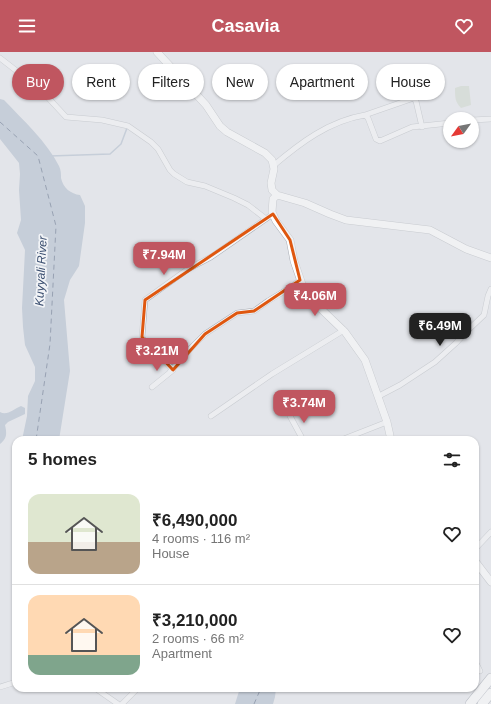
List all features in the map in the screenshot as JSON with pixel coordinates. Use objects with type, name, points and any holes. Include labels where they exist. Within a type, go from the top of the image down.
[{"type":"highway","points":[[470,704],[491,678]]},
{"type":"highway","points":[[482,704],[491,693]]},
{"type":"main road","points":[[157,52],[206,104],[220,126],[227,132],[265,153],[272,160],[274,170],[271,183],[272,190],[277,195],[305,203],[346,220],[430,230],[466,249],[491,258]]},
{"type":"main road","points":[[277,195],[273,199],[272,212],[290,240],[294,261],[304,290],[318,307],[344,330],[365,360],[388,422],[390,436]]},
{"type":"main road","points":[[479,566],[491,582]]},
{"type":"street","points":[[0,58],[40,89],[66,117],[102,120],[128,126],[151,142],[158,149],[170,170],[174,174],[187,182],[205,186],[234,198],[248,205],[266,219]]},
{"type":"street","points":[[273,166],[300,144],[317,133],[355,117],[414,98],[422,127]]},
{"type":"street","points":[[365,115],[368,118],[376,139],[380,140],[412,127],[443,124]]},
{"type":"street","points":[[479,120],[491,119]]},
{"type":"street","points":[[172,370],[151,346],[145,343],[142,338],[145,300],[188,269],[217,253],[273,214]]},
{"type":"street","points":[[163,380],[205,334],[237,314],[254,311],[300,280]]},
{"type":"street","points":[[379,396],[400,385],[436,362],[456,343],[484,315],[491,288]]},
{"type":"street","points":[[211,416],[278,370],[344,330]]},
{"type":"street","points":[[152,387],[172,370]]},
{"type":"street","points":[[290,416],[301,436]]},
{"type":"street","points":[[351,436],[388,422]]},
{"type":"street","points":[[479,545],[491,532]]},
{"type":"street","points":[[0,687],[12,683]]},
{"type":"street","points":[[100,692],[118,704]]},
{"type":"street","points":[[122,704],[134,692]]},
{"type":"highlighted area","points":[[273,214],[290,240],[300,280],[254,311],[237,313],[205,334],[173,370],[142,337],[145,300]]},
{"type":"shaded area","points":[[469,86],[471,105],[461,108],[456,99],[455,88]]},
{"type":"water","name":"Kuyyali River","points":[[0,99],[4,100],[27,123],[48,148],[61,170],[62,182],[71,192],[80,195],[85,206],[85,223],[79,266],[70,280],[64,300],[70,371],[60,436],[23,436],[27,416],[28,396],[35,381],[35,367],[25,345],[23,327],[22,308],[25,250],[17,233],[21,220],[19,163],[0,139]]},
{"type":"water","points":[[21,406],[25,408],[25,414],[5,425],[6,436],[0,444],[0,412],[8,413]]},
{"type":"water","points":[[239,692],[276,692],[273,704],[235,704]]},
{"type":"waterway","points":[[50,156],[110,154],[121,144],[127,128]]},
{"type":"ferry route","points":[[0,122],[38,156],[56,226],[50,344],[37,436]]},
{"type":"ferry route","points":[[254,704],[259,692]]}]
